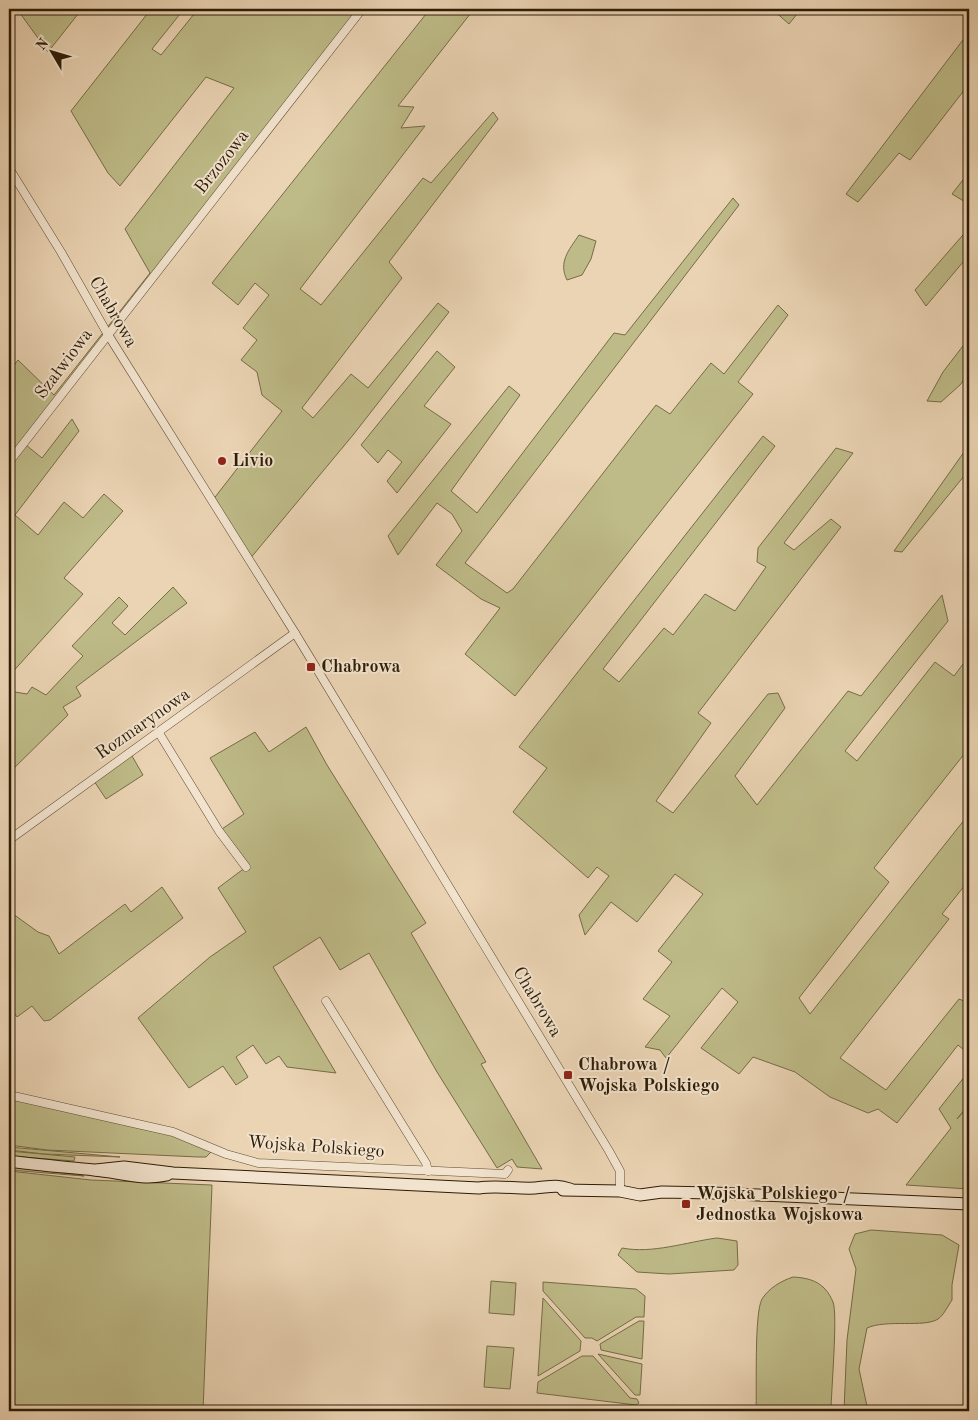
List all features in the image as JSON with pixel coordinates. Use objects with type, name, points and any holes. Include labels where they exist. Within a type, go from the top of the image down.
[{"type":"main road","name":"Wojska Polskiego","points":[[9,1161],[96,1170],[124,1167],[173,1173],[480,1188],[492,1185],[536,1188],[542,1191],[570,1189],[620,1191],[640,1195],[662,1192],[969,1204]]},
{"type":"street","name":"Brzozowa","points":[[107,333],[362,9]]},
{"type":"street","name":"Chabrowa","points":[[9,168],[61,252],[107,333],[295,633],[609,1151],[620,1171],[620,1191]]},
{"type":"street","name":"Szałwiowa","points":[[9,462],[107,333]]},
{"type":"street","name":"Rozmarynowa","points":[[9,840],[92,778],[159,733],[295,633]]},
{"type":"street","points":[[159,733],[219,831],[246,867]]},
{"type":"street","points":[[326,1001],[426,1164],[428,1171]]},
{"type":"street","name":"Wojska Polskiego","points":[[9,1095],[173,1132],[249,1162],[505,1174],[508,1170]]},
{"type":"shaded area","points":[[17,9],[82,9],[48,52]]},
{"type":"shaded area","points":[[151,9],[184,9],[152,49],[161,55],[198,9],[362,9],[26,445],[42,458],[72,419],[79,431],[15,515],[38,535],[64,502],[83,518],[104,494],[123,511],[64,578],[83,594],[9,676],[9,372],[18,360],[54,395],[150,273],[125,229],[234,88],[206,77],[120,186],[108,173],[71,111]]},
{"type":"shaded area","points":[[430,9],[474,9],[398,106],[414,107],[401,128],[425,126],[300,289],[321,305],[423,178],[431,183],[493,112],[498,119],[389,262],[402,278],[302,408],[313,418],[351,374],[368,388],[438,303],[449,312],[353,435],[249,560],[212,501],[282,411],[262,395],[257,372],[241,360],[257,340],[243,328],[269,295],[255,283],[238,305],[212,283]]},
{"type":"shaded area","points":[[772,9],[801,9],[789,24]]},
{"type":"shaded area","points":[[969,32],[969,84],[910,160],[899,153],[858,202],[846,194]]},
{"type":"shaded area","points":[[969,172],[969,202],[967,203],[952,194]]},
{"type":"shaded area","points":[[733,198],[739,205],[465,563],[507,593],[513,589],[656,405],[670,414],[711,363],[724,374],[778,305],[788,315],[738,382],[753,394],[515,696],[465,654],[500,608],[481,599],[436,565],[462,531],[452,514],[437,503],[398,555],[388,536],[509,386],[520,395],[451,491],[477,513],[614,333],[625,335]]},
{"type":"shaded area","points":[[969,228],[969,255],[926,306],[915,290]]},
{"type":"shaded area","points":[[579,235],[596,241],[591,259],[582,275],[567,280],[564,262],[568,251]]},
{"type":"shaded area","points":[[969,338],[969,373],[960,385],[941,402],[927,401],[943,372]]},
{"type":"shaded area","points":[[437,351],[455,367],[424,406],[451,424],[397,493],[387,481],[402,462],[388,450],[378,463],[361,445]]},
{"type":"shaded area","points":[[763,436],[775,446],[603,669],[619,682],[664,628],[673,635],[705,594],[735,611],[766,567],[757,562],[758,548],[836,448],[853,453],[784,543],[794,550],[831,519],[841,527],[698,713],[711,723],[656,801],[673,813],[768,694],[778,693],[785,708],[735,776],[757,805],[848,691],[861,696],[942,595],[948,621],[845,751],[857,761],[935,662],[954,676],[969,656],[969,748],[874,868],[889,882],[799,998],[810,1014],[969,814],[969,880],[942,914],[949,919],[840,1058],[886,1090],[959,999],[969,1003],[969,1031],[967,1034],[969,1037],[969,1054],[958,1045],[897,1123],[878,1109],[868,1113],[830,1097],[795,1072],[753,1057],[739,1074],[701,1048],[738,1002],[722,988],[666,1058],[660,1050],[645,1047],[670,1016],[643,999],[672,962],[658,951],[703,894],[675,874],[637,922],[611,902],[585,935],[579,915],[609,876],[597,867],[588,878],[513,812],[547,768],[519,747]]},
{"type":"shaded area","points":[[969,445],[969,470],[902,552],[894,551]]},
{"type":"shaded area","points":[[173,587],[187,603],[76,687],[81,696],[63,707],[68,715],[9,773],[9,691],[27,694],[32,687],[46,695],[83,656],[72,646],[119,597],[128,606],[112,623],[125,635]]},
{"type":"shaded area","points":[[306,727],[327,765],[426,923],[411,933],[486,1062],[481,1064],[542,1169],[517,1167],[512,1159],[497,1168],[437,1072],[369,953],[340,970],[320,937],[273,967],[336,1073],[287,1067],[279,1056],[266,1064],[253,1045],[236,1057],[248,1077],[236,1085],[223,1066],[189,1088],[138,1018],[210,957],[246,932],[218,888],[246,867],[219,831],[244,814],[210,758],[255,732],[269,752]]},
{"type":"shaded area","points":[[159,733],[132,756],[143,775],[106,799],[92,778]]},
{"type":"shaded area","points":[[162,887],[183,918],[50,1020],[44,1021],[32,1006],[17,1017],[9,1006],[9,911],[38,932],[49,936],[59,954],[125,904],[131,912]]},
{"type":"shaded area","points":[[969,1071],[969,1104],[957,1119],[969,1105],[969,1189],[906,1185],[951,1128],[939,1109]]},
{"type":"shaded area","points":[[9,1099],[19,1099],[167,1133],[211,1152],[206,1157],[198,1157],[47,1150],[9,1145]]},
{"type":"shaded area","points":[[9,1147],[120,1157],[44,1154],[9,1150]]},
{"type":"shaded area","points":[[9,1151],[75,1157],[74,1161],[9,1156]]},
{"type":"shaded area","points":[[9,1166],[84,1176],[9,1170]]},
{"type":"shaded area","points":[[9,1171],[91,1180],[212,1185],[203,1411],[9,1411]]},
{"type":"shaded area","points":[[871,1230],[942,1235],[959,1245],[952,1285],[952,1300],[942,1316],[932,1322],[885,1324],[867,1328],[859,1369],[868,1411],[844,1411],[847,1340],[856,1269],[849,1249],[855,1234]]},
{"type":"shaded area","points":[[717,1238],[737,1241],[738,1265],[734,1270],[669,1274],[637,1272],[618,1255],[622,1248],[658,1249]]},
{"type":"shaded area","points":[[793,1277],[812,1280],[822,1286],[833,1302],[835,1337],[831,1411],[756,1411],[759,1307],[768,1291]]},
{"type":"shaded area","points":[[491,1281],[516,1283],[514,1315],[489,1313]]},
{"type":"shaded area","points":[[543,1282],[636,1289],[645,1296],[644,1317],[636,1317],[597,1341],[592,1338],[585,1338],[543,1291]]},
{"type":"shaded area","points":[[543,1298],[581,1341],[580,1351],[538,1376]]},
{"type":"shaded area","points":[[639,1321],[644,1321],[642,1359],[601,1350],[600,1344]]},
{"type":"shaded area","points":[[487,1346],[514,1348],[510,1389],[484,1387]]},
{"type":"shaded area","points":[[598,1354],[642,1364],[640,1395],[635,1395]]},
{"type":"shaded area","points":[[582,1356],[593,1356],[630,1398],[637,1399],[639,1403],[636,1405],[537,1393],[538,1382]]},
{"type":"place","name":"Livio","points":[[222,461]]},
{"type":"place","name":"Chabrowa","points":[[311,667]]},
{"type":"place","name":"Chabrowa / Wojska Polskiego","points":[[568,1075]]},
{"type":"place","name":"Wojska Polskiego / Jednostka Wojskowa","points":[[686,1204]]}]
